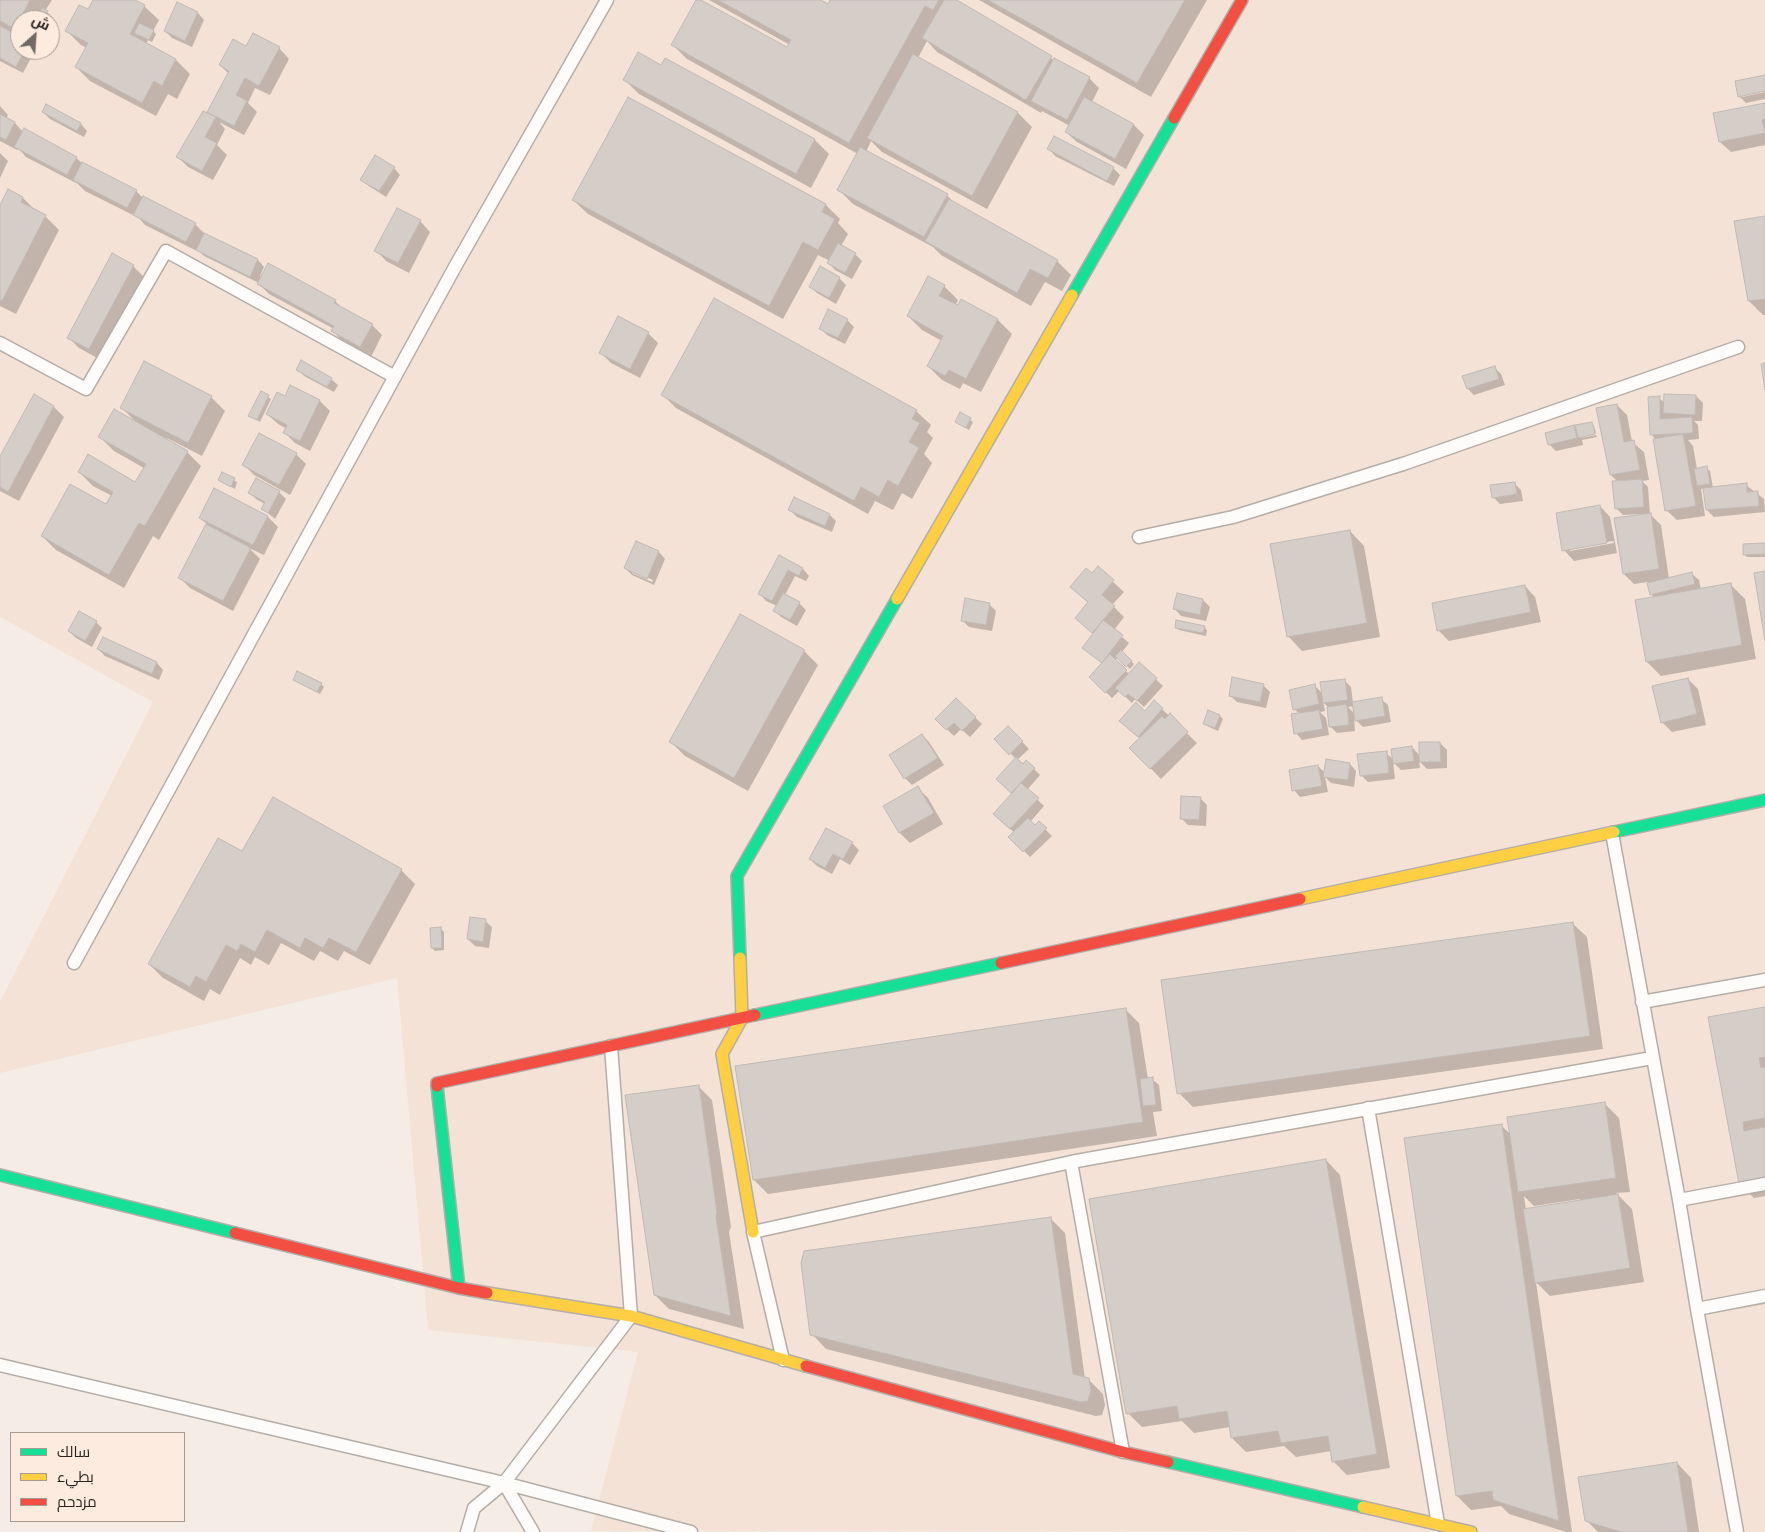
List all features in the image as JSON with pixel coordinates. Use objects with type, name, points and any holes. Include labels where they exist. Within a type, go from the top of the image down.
[{"type":"street","points":[[74,962],[456,265],[607,0]]},
{"type":"street","points":[[783,1360],[753,1232],[722,1054],[742,1018],[737,876],[1242,0]]},
{"type":"street","points":[[0,343],[86,388],[166,251],[395,377]]},
{"type":"street","points":[[1139,537],[1233,517],[1406,463],[1738,347]]},
{"type":"street","points":[[459,1288],[437,1083],[1765,800]]},
{"type":"street","points":[[1612,833],[1737,1532]]},
{"type":"street","points":[[1642,1002],[1765,980]]},
{"type":"street","points":[[467,1532],[474,1508],[504,1483],[631,1316],[611,1046]]},
{"type":"street","points":[[753,1232],[1071,1162],[1652,1058]]},
{"type":"street","points":[[1368,1108],[1438,1524]]},
{"type":"street","points":[[1071,1162],[1123,1452]]},
{"type":"street","points":[[0,1175],[459,1288],[631,1316],[783,1360],[1123,1452],[1471,1532]]},
{"type":"street","points":[[1679,1200],[1765,1184]]},
{"type":"street","points":[[1697,1309],[1765,1296]]},
{"type":"street","points":[[0,1365],[504,1483],[691,1532]]},
{"type":"street","points":[[504,1483],[533,1532]]},
{"type":"shaded area","points":[[0,0],[1765,0],[1765,1532],[591,1531],[638,1352],[428,1330],[397,978],[0,1073],[0,1002],[153,702],[0,617]]},
{"type":"building","points":[[0,0],[30,0],[25,10],[10,10],[10,26],[0,21]]},
{"type":"building","points":[[93,0],[135,0],[145,5],[130,34],[176,59],[162,86],[154,81],[142,103],[75,67],[88,43],[65,31],[79,5],[88,9]]},
{"type":"building","points":[[696,0],[701,0],[787,47],[791,40],[718,0],[821,0],[828,4],[830,0],[939,0],[933,10],[925,6],[849,143],[671,45]]},
{"type":"building","points":[[944,0],[957,0],[1052,56],[1026,100],[922,38]]},
{"type":"building","points":[[988,0],[1185,0],[1137,83]]},
{"type":"building","points":[[177,2],[198,12],[185,41],[164,31]]},
{"type":"building","points":[[139,23],[154,30],[149,40],[134,33]]},
{"type":"building","points":[[0,26],[10,31],[10,60],[20,60],[16,67],[0,58]]},
{"type":"building","points":[[253,33],[280,47],[259,86],[245,78],[236,95],[247,101],[234,126],[207,112],[229,71],[219,65],[233,39],[246,46]]},
{"type":"building","points":[[638,52],[661,65],[665,58],[815,139],[796,174],[623,80]]},
{"type":"building","points":[[913,54],[1018,112],[972,196],[867,138]]},
{"type":"building","points":[[1054,58],[1090,77],[1067,120],[1031,101]]},
{"type":"building","points":[[1765,75],[1765,91],[1738,97],[1735,81]]},
{"type":"building","points":[[628,97],[826,204],[822,212],[835,219],[818,250],[803,242],[769,306],[572,200]]},
{"type":"building","points":[[1084,97],[1134,124],[1115,159],[1065,132]]},
{"type":"building","points":[[1765,103],[1765,119],[1762,120],[1765,133],[1719,142],[1713,113]]},
{"type":"building","points":[[46,104],[81,123],[77,131],[42,112]]},
{"type":"building","points":[[203,111],[216,117],[205,137],[217,143],[202,171],[176,157]]},
{"type":"building","points":[[0,114],[15,122],[6,140],[0,137]]},
{"type":"building","points":[[24,128],[77,157],[67,175],[14,147]]},
{"type":"building","points":[[1054,136],[1114,167],[1107,181],[1047,149]]},
{"type":"building","points":[[860,147],[948,194],[924,237],[837,190]]},
{"type":"building","points":[[375,155],[395,167],[379,191],[360,180]]},
{"type":"building","points":[[82,162],[137,190],[127,208],[73,180]]},
{"type":"building","points":[[8,189],[23,197],[21,202],[46,215],[2,301],[0,300],[0,205]]},
{"type":"building","points":[[143,196],[196,223],[186,242],[133,215]]},
{"type":"building","points":[[949,199],[1058,260],[1048,278],[1030,269],[1017,293],[925,241]]},
{"type":"building","points":[[397,208],[421,220],[398,263],[374,251]]},
{"type":"building","points":[[1765,216],[1765,299],[1748,301],[1734,221]]},
{"type":"building","points":[[204,233],[258,259],[250,277],[196,250]]},
{"type":"building","points":[[838,243],[856,253],[845,273],[827,263]]},
{"type":"building","points":[[112,253],[134,265],[89,349],[67,338]]},
{"type":"building","points":[[268,263],[336,300],[334,303],[373,324],[360,347],[331,331],[334,326],[257,284]]},
{"type":"building","points":[[820,266],[840,277],[829,298],[809,287]]},
{"type":"building","points":[[928,276],[945,285],[939,296],[958,305],[961,299],[998,319],[966,379],[949,370],[945,376],[927,366],[943,336],[907,316]]},
{"type":"building","points":[[714,298],[917,410],[912,419],[920,423],[909,442],[919,448],[898,486],[888,480],[879,497],[861,487],[854,501],[661,395]]},
{"type":"building","points":[[828,309],[848,319],[838,338],[819,329]]},
{"type":"building","points":[[618,316],[649,332],[630,369],[599,353]]},
{"type":"building","points":[[301,360],[332,378],[327,387],[296,370]]},
{"type":"building","points":[[144,361],[212,396],[188,443],[120,408]]},
{"type":"building","points":[[1765,363],[1765,390],[1761,364]]},
{"type":"building","points":[[1495,366],[1499,379],[1467,389],[1462,376]]},
{"type":"building","points":[[290,385],[320,400],[300,441],[283,433],[287,425],[266,414],[277,392],[285,396]]},
{"type":"building","points":[[261,391],[269,395],[257,420],[248,416]]},
{"type":"building","points":[[34,394],[54,406],[8,492],[0,487],[0,456]]},
{"type":"building","points":[[1664,394],[1696,395],[1695,415],[1663,413]]},
{"type":"building","points":[[1660,396],[1660,419],[1692,417],[1693,433],[1650,435],[1648,397]]},
{"type":"building","points":[[1617,404],[1624,442],[1634,440],[1640,470],[1610,475],[1596,408]]},
{"type":"building","points":[[114,409],[188,451],[145,526],[139,523],[109,575],[41,536],[70,484],[106,504],[113,492],[78,472],[88,454],[135,482],[146,464],[98,437]]},
{"type":"building","points":[[960,412],[971,418],[966,428],[955,422]]},
{"type":"building","points":[[1592,422],[1595,434],[1578,438],[1575,425]]},
{"type":"building","points":[[1574,425],[1577,438],[1548,445],[1545,433]]},
{"type":"building","points":[[259,433],[297,453],[279,485],[242,465]]},
{"type":"building","points":[[1683,434],[1696,506],[1665,511],[1653,439]]},
{"type":"building","points":[[1707,466],[1710,484],[1697,486],[1694,469]]},
{"type":"building","points":[[222,472],[235,478],[231,487],[218,480]]},
{"type":"building","points":[[256,478],[280,491],[268,513],[261,509],[265,502],[248,493]]},
{"type":"building","points":[[1642,479],[1644,507],[1615,509],[1612,481]]},
{"type":"building","points":[[1515,482],[1517,494],[1492,498],[1490,485]]},
{"type":"building","points":[[1747,483],[1747,492],[1758,491],[1759,506],[1706,510],[1703,488]]},
{"type":"building","points":[[214,488],[268,516],[253,545],[199,518]]},
{"type":"building","points":[[794,497],[830,514],[825,526],[788,510]]},
{"type":"building","points":[[1600,505],[1607,543],[1562,551],[1556,513]]},
{"type":"building","points":[[1651,513],[1659,569],[1623,574],[1614,518]]},
{"type":"building","points":[[206,524],[251,548],[223,601],[178,578]]},
{"type":"building","points":[[1350,530],[1367,623],[1287,637],[1270,544]]},
{"type":"building","points":[[636,541],[659,551],[647,579],[624,568]]},
{"type":"building","points":[[1765,543],[1765,554],[1743,555],[1743,544]]},
{"type":"building","points":[[779,555],[803,568],[799,576],[788,570],[772,601],[758,594]]},
{"type":"building","points":[[1098,566],[1114,580],[1102,595],[1115,606],[1092,633],[1075,618],[1088,602],[1070,587],[1086,568],[1092,573]]},
{"type":"building","points":[[1765,571],[1765,641],[1754,573]]},
{"type":"building","points":[[1692,572],[1695,584],[1650,595],[1647,583]]},
{"type":"building","points":[[1731,583],[1742,645],[1646,662],[1635,600]]},
{"type":"building","points":[[1525,585],[1531,612],[1437,631],[1432,603]]},
{"type":"building","points":[[783,593],[800,602],[790,620],[773,611]]},
{"type":"building","points":[[1177,593],[1203,599],[1200,615],[1173,609]]},
{"type":"building","points":[[965,598],[990,603],[986,625],[961,621]]},
{"type":"building","points":[[79,611],[97,621],[85,641],[68,631]]},
{"type":"building","points":[[740,614],[805,650],[734,778],[669,742]]},
{"type":"building","points":[[1103,620],[1123,635],[1102,663],[1082,648]]},
{"type":"building","points":[[1176,620],[1205,626],[1203,633],[1175,628]]},
{"type":"building","points":[[103,637],[157,662],[152,674],[97,649]]},
{"type":"building","points":[[1121,650],[1132,661],[1126,667],[1115,656]]},
{"type":"building","points":[[1110,654],[1127,670],[1105,693],[1089,677]]},
{"type":"building","points":[[1139,662],[1157,678],[1137,701],[1128,694],[1125,697],[1115,688]]},
{"type":"building","points":[[297,671],[322,683],[317,692],[293,680]]},
{"type":"building","points":[[1232,677],[1264,684],[1260,702],[1229,696]]},
{"type":"building","points":[[1688,678],[1697,714],[1661,723],[1652,686]]},
{"type":"building","points":[[1345,679],[1348,700],[1323,703],[1320,682]]},
{"type":"building","points":[[1315,684],[1319,704],[1293,710],[1289,690]]},
{"type":"building","points":[[1382,697],[1385,716],[1355,721],[1352,702]]},
{"type":"building","points":[[956,698],[976,717],[962,731],[954,723],[946,730],[935,719]]},
{"type":"building","points":[[1154,700],[1163,708],[1138,737],[1119,721],[1136,702],[1145,711]]},
{"type":"building","points":[[1347,704],[1349,725],[1329,727],[1327,707]]},
{"type":"building","points":[[1208,710],[1220,715],[1215,728],[1203,724]]},
{"type":"building","points":[[1319,710],[1323,729],[1294,734],[1291,714]]},
{"type":"building","points":[[1170,713],[1188,732],[1150,769],[1129,748],[1162,716],[1165,719]]},
{"type":"building","points":[[1008,726],[1023,741],[1009,755],[994,739]]},
{"type":"building","points":[[922,734],[938,758],[904,779],[889,755]]},
{"type":"building","points":[[1419,742],[1440,742],[1441,762],[1419,762]]},
{"type":"building","points":[[1412,746],[1414,761],[1393,764],[1391,749]]},
{"type":"building","points":[[1387,751],[1389,773],[1360,776],[1357,754]]},
{"type":"building","points":[[1016,757],[1023,764],[1026,760],[1035,768],[1011,793],[996,779]]},
{"type":"building","points":[[1326,759],[1350,763],[1348,780],[1323,777]]},
{"type":"building","points":[[1318,765],[1322,786],[1292,791],[1289,770]]},
{"type":"building","points":[[1021,783],[1039,798],[1010,829],[993,814]]},
{"type":"building","points":[[918,786],[934,813],[899,833],[883,806]]},
{"type":"building","points":[[1181,796],[1201,797],[1199,820],[1180,819]]},
{"type":"building","points":[[273,797],[402,869],[356,952],[329,938],[323,948],[305,938],[300,948],[267,930],[255,952],[241,944],[237,951],[226,945],[206,982],[196,976],[190,987],[148,964],[218,838],[242,851]]},
{"type":"building","points":[[1028,818],[1035,825],[1039,821],[1047,828],[1023,852],[1008,837]]},
{"type":"building","points":[[826,828],[853,842],[843,859],[833,854],[825,868],[809,859]]},
{"type":"building","points":[[470,917],[486,919],[483,942],[467,939]]},
{"type":"building","points":[[1573,922],[1590,1036],[1177,1094],[1161,980]]},
{"type":"building","points":[[441,927],[442,948],[431,948],[430,928]]},
{"type":"building","points":[[1765,1007],[1765,1057],[1759,1058],[1761,1068],[1765,1067],[1765,1118],[1743,1122],[1744,1131],[1765,1127],[1765,1180],[1739,1184],[1708,1017]]},
{"type":"building","points":[[1126,1008],[1143,1122],[753,1180],[735,1066]]},
{"type":"building","points":[[1153,1077],[1156,1105],[1143,1106],[1140,1079]]},
{"type":"building","points":[[699,1085],[731,1316],[654,1295],[625,1095]]},
{"type":"building","points":[[1605,1102],[1616,1178],[1518,1192],[1507,1117]]},
{"type":"building","points":[[1502,1124],[1559,1521],[1493,1500],[1492,1491],[1456,1496],[1404,1138]]},
{"type":"building","points":[[1326,1159],[1377,1454],[1332,1462],[1328,1436],[1281,1443],[1278,1431],[1231,1438],[1227,1411],[1179,1419],[1177,1406],[1126,1414],[1089,1199]]},
{"type":"building","points":[[1618,1194],[1630,1268],[1535,1283],[1523,1209]]},
{"type":"building","points":[[1051,1217],[1073,1374],[1089,1378],[1091,1390],[1088,1401],[1081,1402],[810,1335],[801,1263],[804,1251]]},
{"type":"building","points":[[1677,1462],[1688,1532],[1621,1532],[1585,1521],[1578,1477]]},
{"type":"traffic: fast","points":[[1072,295],[1174,118]]},
{"type":"traffic: fast","points":[[740,958],[737,876],[897,599]]},
{"type":"traffic: fast","points":[[1614,832],[1765,800]]},
{"type":"traffic: fast","points":[[755,1015],[1001,963]]},
{"type":"traffic: fast","points":[[437,1086],[459,1288]]},
{"type":"traffic: fast","points":[[0,1175],[235,1233]]},
{"type":"traffic: fast","points":[[1168,1462],[1363,1507]]},
{"type":"traffic: slow","points":[[897,599],[1072,295]]},
{"type":"traffic: slow","points":[[1300,899],[1614,832]]},
{"type":"traffic: slow","points":[[740,958],[742,1018],[722,1054],[753,1232]]},
{"type":"traffic: slow","points":[[487,1293],[631,1316],[806,1366]]},
{"type":"traffic: slow","points":[[1363,1507],[1471,1532]]},
{"type":"traffic: jam","points":[[1174,118],[1242,0]]},
{"type":"traffic: jam","points":[[1001,963],[1300,899]]},
{"type":"traffic: jam","points":[[437,1086],[437,1083],[755,1015]]},
{"type":"traffic: jam","points":[[235,1233],[459,1288],[487,1293]]},
{"type":"traffic: jam","points":[[806,1366],[1123,1452],[1168,1462]]}]
